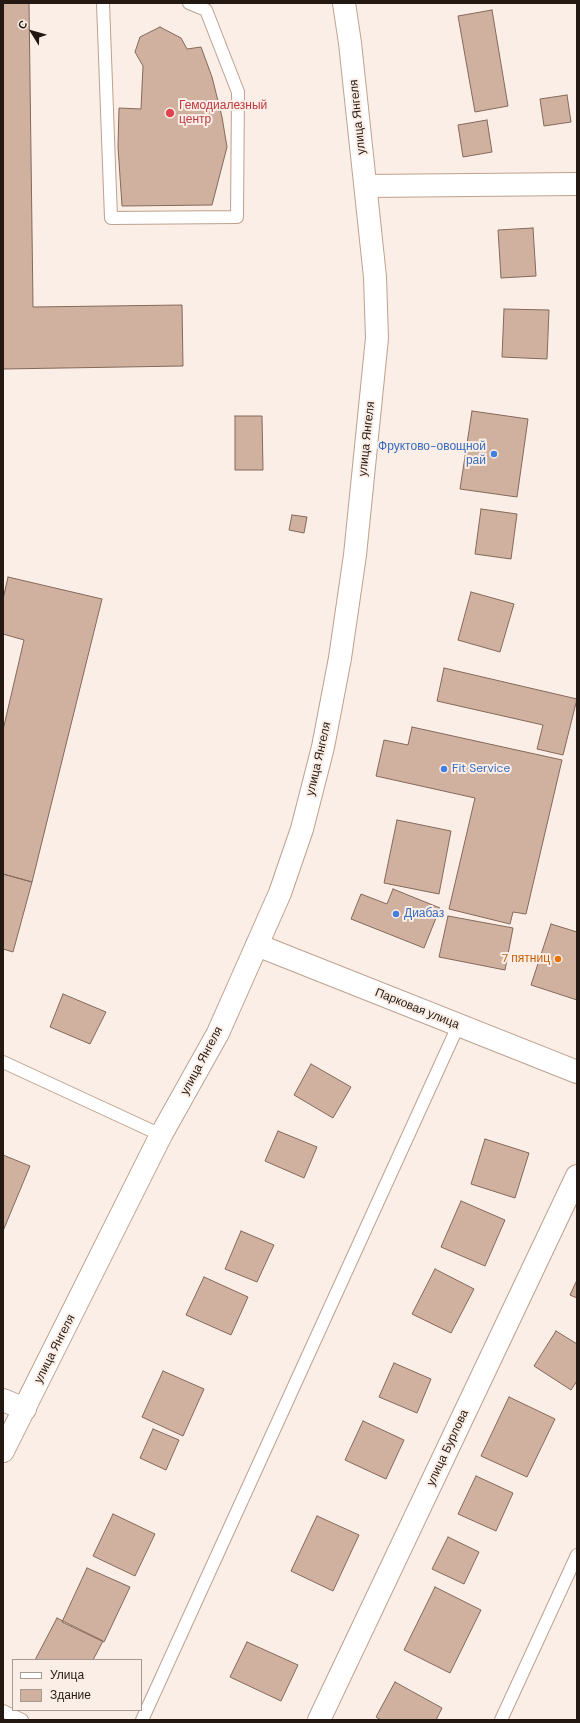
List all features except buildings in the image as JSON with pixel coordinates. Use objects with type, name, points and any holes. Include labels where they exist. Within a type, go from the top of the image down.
[{"type":"street","name":"улица Янгеля","points":[[3,1451],[161,1135],[218,1034],[280,893],[302,829],[317,770],[340,658],[355,555],[377,338],[375,277],[350,43],[344,3]]},
{"type":"street","points":[[366,186],[577,184]]},
{"type":"street","name":"Парковая улица","points":[[257,945],[577,1072]]},
{"type":"street","name":"улица Бурлова","points":[[319,1720],[577,1176]]},
{"type":"street","points":[[3,1400],[25,1409]]},
{"type":"lane","points":[[103,3],[111,218],[237,217],[238,92],[206,10],[189,3]]},
{"type":"lane","points":[[142,1720],[458,1026]]},
{"type":"lane","points":[[3,1062],[161,1135]]},
{"type":"lane","points":[[501,1720],[577,1555]]},
{"type":"lane","points":[[3,1711],[22,1720]]},
{"type":"place","name":"Гемодиалезный центр","points":[[170,113]]},
{"type":"place","name":"Фруктово-овощной рай","points":[[494,454]]},
{"type":"place","name":"Fit Service","points":[[444,769]]},
{"type":"place","name":"Диабаз","points":[[396,914]]},
{"type":"place","name":"7 пятниц","points":[[558,959]]}]
